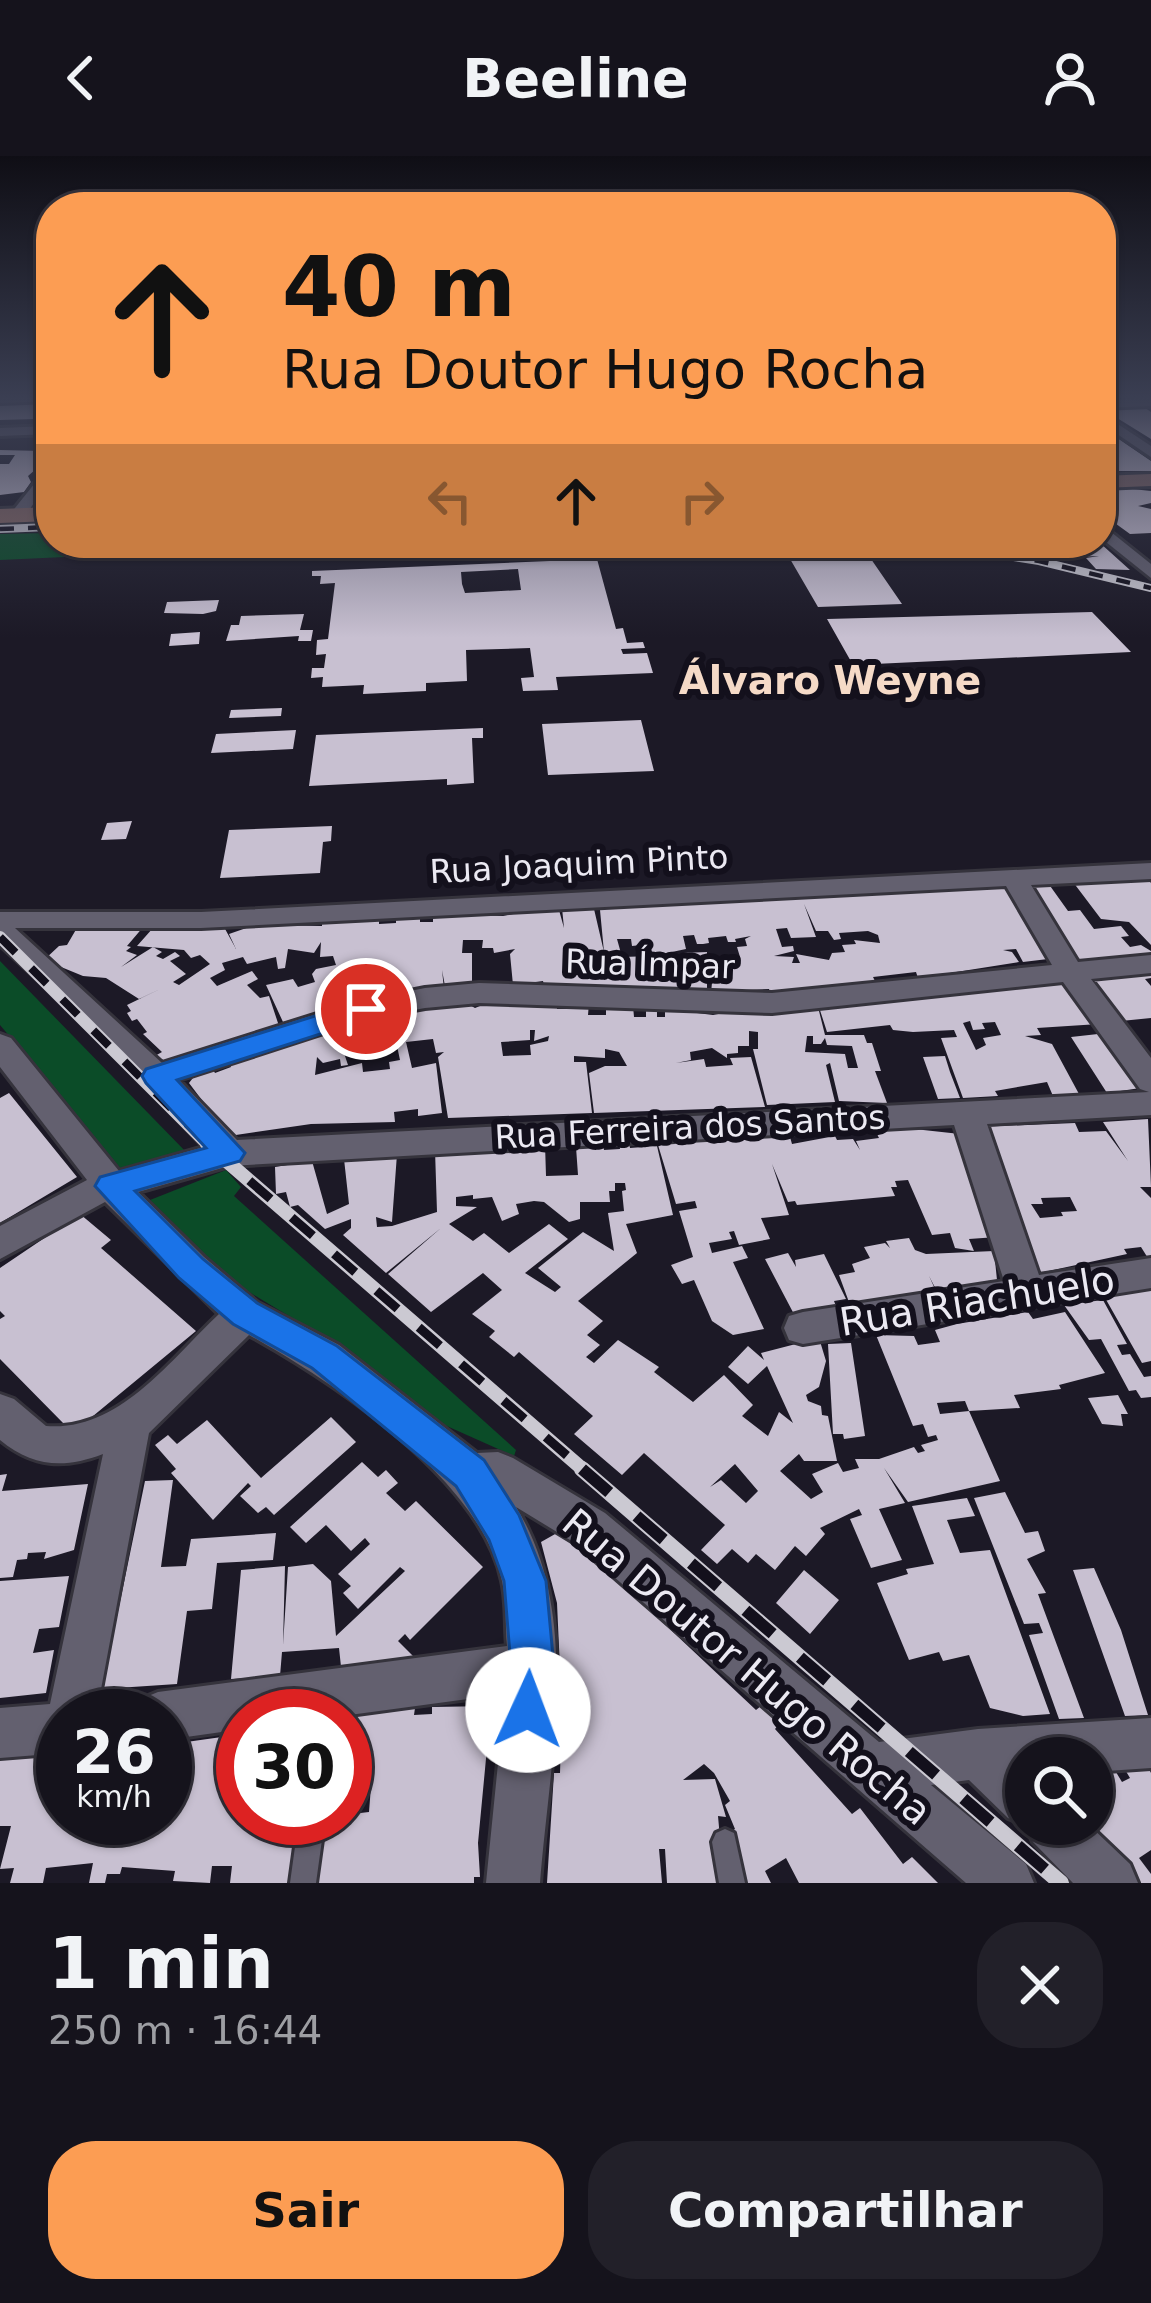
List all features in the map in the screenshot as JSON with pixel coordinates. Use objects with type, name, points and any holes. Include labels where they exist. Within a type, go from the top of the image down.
[{"type":"main road","points":[[1116,481],[1151,480]]},
{"type":"street","points":[[8,516],[36,484]]},
{"type":"street","points":[[1116,542],[1151,573]]},
{"type":"street","name":"Rua Joaquim Pinto","points":[[4,923],[201,920],[1149,873]]},
{"type":"street","points":[[1015,878],[1070,972],[1151,1081]]},
{"type":"street","points":[[4,923],[229,1153]]},
{"type":"street","name":"Rua Ímpar","points":[[156,1076],[366,1009],[425,998],[479,994],[772,1003],[1151,964]]},
{"type":"street","name":"Rua Doutor Hugo Rocha","points":[[0,1045],[111,1186],[191,1268],[245,1314],[325,1357],[470,1473],[498,1472],[590,1528],[1007,1883]]},
{"type":"street","name":"Rua Ferreira dos Santos","points":[[0,1244],[88,1193],[229,1153],[1151,1103]]},
{"type":"street","points":[[968,1114],[1027,1295]]},
{"type":"street","name":"Rua Riachuelo","points":[[803,1328],[1151,1274]]},
{"type":"street","points":[[0,1412],[36,1445],[70,1447],[130,1424],[245,1314]]},
{"type":"street","points":[[77,1689],[130,1424]]},
{"type":"street","points":[[470,1473],[505,1529],[525,1581],[532,1667],[513,1883]]},
{"type":"street","points":[[192,1712],[532,1667]]},
{"type":"street","points":[[0,1733],[36,1730]]},
{"type":"street","points":[[869,1768],[978,1754],[1151,1742]]},
{"type":"street","points":[[978,1754],[1005,1780]]},
{"type":"street","points":[[1072,1845],[1111,1883]]},
{"type":"lane","points":[[725,1842],[732,1883]]},
{"type":"lane","points":[[303,1883],[308,1845]]},
{"type":"green space","points":[[36,533],[36,558],[43,558],[0,560],[0,534]]},
{"type":"green space","points":[[0,961],[188,1154],[126,1175],[0,1025]]},
{"type":"green space","points":[[226,1170],[241,1187],[234,1196],[516,1450],[514,1456],[440,1423],[327,1339],[206,1266],[150,1200]]},
{"type":"building","points":[[0,477],[28,477],[31,482],[24,492],[0,495]]},
{"type":"building","points":[[1116,487],[1151,491],[1151,503],[1138,506],[1151,509],[1151,533],[1130,534],[1116,524]]},
{"type":"building","points":[[1116,557],[1130,570],[1096,569],[1086,558]]},
{"type":"building","points":[[789,558],[889,559],[871,559],[902,604],[818,607]]},
{"type":"building","points":[[597,559],[616,629],[623,628],[627,643],[643,642],[645,648],[621,649],[623,654],[647,653],[653,673],[556,677],[558,690],[523,691],[521,678],[534,677],[530,648],[466,650],[467,681],[426,683],[426,691],[363,694],[364,685],[322,687],[323,677],[311,678],[312,668],[324,668],[326,654],[316,655],[317,640],[328,639],[335,583],[320,584],[321,576],[312,576],[312,571]],"holes":[[[518,569],[521,590],[465,593],[461,572]]]},
{"type":"building","points":[[219,600],[216,611],[164,613],[167,602]]},
{"type":"building","points":[[1092,612],[1131,652],[853,665],[827,619]]},
{"type":"building","points":[[304,614],[300,630],[313,630],[311,641],[298,641],[299,636],[226,641],[231,625],[239,625],[241,616]]},
{"type":"building","points":[[200,632],[199,644],[169,646],[171,634]]},
{"type":"building","points":[[282,708],[281,716],[229,718],[231,710]]},
{"type":"building","points":[[641,720],[654,771],[548,775],[542,724]]},
{"type":"building","points":[[483,728],[483,738],[472,738],[474,783],[447,785],[447,779],[309,786],[316,735]]},
{"type":"building","points":[[296,730],[293,749],[211,753],[216,734]]},
{"type":"building","points":[[132,821],[126,839],[101,840],[107,823]]},
{"type":"building","points":[[332,826],[331,841],[323,842],[320,873],[220,878],[229,830]]},
{"type":"building","points":[[1144,875],[1151,883],[1151,945],[1129,922],[1101,919],[1073,882]]},
{"type":"building","points":[[1048,883],[1068,911],[1080,910],[1094,929],[1121,926],[1129,936],[1121,937],[1130,947],[1141,945],[1151,951],[1151,958],[1080,967],[1029,885]]},
{"type":"building","points":[[1007,887],[1039,930],[1031,930],[1041,938],[1048,959],[1023,962],[1016,949],[1003,950],[1012,952],[1019,962],[918,978],[916,972],[873,977],[876,983],[771,995],[769,989],[711,993],[714,962],[731,963],[731,957],[740,957],[737,947],[747,946],[745,939],[751,936],[736,942],[728,942],[726,936],[708,938],[709,943],[697,944],[694,935],[683,936],[686,949],[653,956],[653,963],[677,964],[683,953],[707,952],[707,991],[544,985],[543,981],[513,985],[510,954],[515,949],[494,953],[493,948],[482,948],[483,940],[463,940],[462,953],[472,953],[472,983],[445,986],[442,970],[444,989],[412,993],[411,987],[401,989],[389,997],[283,1022],[266,985],[293,979],[298,987],[315,982],[312,974],[316,969],[336,965],[333,956],[320,957],[321,942],[314,953],[288,949],[285,968],[278,969],[276,957],[247,964],[243,957],[222,963],[225,970],[210,978],[217,986],[252,971],[258,979],[247,985],[260,998],[269,996],[280,1029],[167,1068],[153,1057],[162,1052],[127,1013],[131,1011],[127,1005],[162,988],[139,999],[106,978],[83,976],[44,960],[67,945],[81,921],[144,926],[127,946],[131,947],[126,951],[137,955],[121,967],[152,947],[137,946],[153,928],[224,927],[236,949],[229,934],[255,925],[322,926],[322,921],[379,917],[379,924],[396,923],[396,916],[420,915],[420,922],[433,922],[433,914],[503,916],[543,908],[559,910],[564,928],[562,908],[579,907],[594,909],[604,952],[600,910],[612,908]],"holes":[[[804,904],[816,931],[828,931],[834,940],[841,939],[839,933],[868,931],[878,935],[880,943],[854,940],[856,944],[842,945],[845,952],[832,953],[829,960],[796,954],[800,963],[792,963],[794,957],[774,956],[794,951],[793,946],[782,947],[776,929],[787,928],[791,938],[816,937]],[[617,939],[631,939],[632,946],[650,944],[653,956],[622,957]],[[154,947],[184,950],[191,958],[200,955],[210,964],[179,985],[173,982],[186,974],[170,961],[180,956],[175,952],[163,959],[156,956],[162,952]]]},
{"type":"building","points":[[1151,967],[1151,978],[1145,979],[1151,986],[1151,1018],[1121,1021],[1091,976]]},
{"type":"building","points":[[1066,979],[1099,1024],[1037,1028],[1041,1035],[1025,1036],[1052,1044],[1079,1094],[1053,1096],[1047,1082],[995,1091],[998,1096],[963,1098],[941,1038],[957,1037],[954,1030],[913,1032],[893,1030],[890,1025],[827,1032],[818,1004],[847,1000],[850,1005]],"holes":[[[970,1021],[973,1030],[995,1022],[1001,1035],[983,1038],[986,1045],[976,1050],[963,1023]]]},
{"type":"building","points":[[557,1000],[557,1009],[572,1009],[573,1001],[589,1003],[588,1015],[606,1015],[606,1007],[633,1006],[634,1017],[646,1017],[646,1010],[665,1017],[665,1009],[713,1015],[724,1013],[724,1007],[817,1003],[825,1035],[864,1035],[872,1043],[881,1071],[875,1071],[887,1103],[839,1101],[830,1063],[826,1065],[835,1102],[767,1105],[753,1049],[758,1049],[758,1032],[749,1031],[749,1046],[738,1046],[738,1053],[727,1054],[727,1058],[712,1048],[690,1052],[691,1060],[676,1063],[704,1059],[706,1067],[733,1065],[730,1058],[751,1057],[765,1107],[594,1113],[589,1073],[605,1066],[627,1066],[619,1052],[605,1049],[605,1058],[574,1056],[574,1062],[586,1062],[592,1113],[448,1118],[438,1057],[444,1052],[436,1053],[433,1039],[406,1042],[412,1068],[436,1063],[442,1113],[394,1112],[395,1122],[311,1124],[229,1136],[189,1083],[196,1074],[231,1067],[228,1059],[291,1045],[310,1039],[308,1034],[462,1001],[475,1008],[490,1002]],"holes":[[[530,1030],[535,1030],[534,1041],[549,1036],[548,1041],[530,1045],[531,1055],[503,1056],[501,1042],[530,1040]],[[807,1036],[813,1036],[813,1044],[825,1038],[827,1045],[852,1046],[858,1068],[848,1068],[845,1054],[805,1052]],[[397,1046],[400,1060],[389,1062],[390,1069],[363,1072],[362,1063],[315,1075],[317,1057],[323,1063],[340,1059],[341,1066],[348,1065],[344,1053],[361,1048],[362,1057],[388,1053],[387,1049]]]},
{"type":"building","points":[[1107,1033],[1147,1087],[1107,1093],[1071,1037]]},
{"type":"building","points":[[945,1056],[960,1098],[938,1099],[923,1057]]},
{"type":"building","points":[[9,1093],[77,1177],[0,1223],[0,1098]]},
{"type":"building","points":[[1148,1119],[1151,1187],[1140,1187],[1151,1198],[1151,1263],[1141,1247],[1030,1275],[976,1127],[1075,1123],[1079,1132],[1106,1131],[1128,1161],[1103,1122]],"holes":[[[1070,1197],[1077,1211],[1040,1218],[1031,1204],[1043,1204],[1041,1198]]]},
{"type":"building","points":[[905,1128],[960,1134],[997,1237],[969,1239],[974,1251],[955,1248],[950,1233],[932,1235],[908,1180],[895,1181],[897,1187],[891,1187],[895,1196],[797,1205],[788,1202],[772,1164],[789,1215],[761,1218],[770,1239],[739,1245],[734,1231],[729,1232],[732,1239],[709,1243],[712,1253],[742,1246],[748,1258],[733,1262],[764,1329],[733,1335],[712,1321],[694,1280],[682,1284],[671,1265],[693,1257],[679,1211],[697,1208],[695,1201],[676,1204],[658,1145],[790,1137],[792,1144],[835,1136],[837,1140],[853,1139],[860,1150],[856,1141]]},
{"type":"building","points":[[629,1141],[630,1148],[657,1146],[673,1215],[626,1224],[637,1253],[578,1301],[603,1321],[587,1335],[600,1345],[586,1357],[594,1363],[618,1340],[659,1367],[654,1372],[693,1402],[724,1375],[753,1405],[742,1416],[768,1436],[779,1412],[793,1423],[767,1366],[748,1384],[728,1367],[748,1346],[764,1360],[761,1353],[819,1338],[826,1361],[819,1387],[806,1395],[828,1416],[837,1461],[804,1461],[799,1454],[780,1471],[811,1499],[823,1492],[812,1474],[838,1463],[843,1472],[859,1468],[855,1459],[879,1459],[914,1447],[918,1453],[925,1451],[921,1445],[938,1440],[936,1435],[928,1437],[923,1424],[913,1426],[876,1335],[914,1336],[918,1345],[940,1342],[935,1330],[957,1324],[1028,1312],[1033,1319],[1065,1312],[1105,1373],[1059,1385],[1061,1389],[1014,1395],[1020,1408],[969,1411],[1000,1481],[908,1502],[884,1468],[905,1503],[879,1509],[902,1560],[871,1568],[850,1519],[862,1515],[859,1509],[820,1528],[825,1534],[806,1556],[795,1546],[775,1570],[756,1554],[748,1563],[732,1549],[717,1564],[701,1550],[725,1525],[644,1453],[622,1475],[574,1434],[593,1416],[519,1352],[514,1357],[489,1337],[495,1331],[472,1314],[502,1290],[483,1273],[431,1312],[388,1274],[441,1228],[386,1273],[343,1235],[351,1228],[351,1219],[325,1229],[298,1205],[290,1207],[286,1192],[276,1194],[275,1167],[312,1161],[327,1214],[349,1204],[344,1159],[397,1154],[392,1222],[376,1217],[377,1227],[392,1226],[437,1212],[435,1150],[485,1153],[545,1144],[546,1176],[578,1175],[576,1147],[603,1142],[604,1150],[620,1149],[619,1142]],"holes":[[[615,1183],[625,1183],[626,1190],[622,1191],[624,1211],[608,1213],[614,1251],[583,1232],[538,1268],[561,1287],[555,1292],[525,1273],[568,1239],[549,1224],[509,1253],[484,1233],[473,1241],[449,1224],[477,1207],[456,1206],[456,1197],[473,1195],[473,1199],[492,1197],[502,1221],[519,1214],[516,1204],[534,1201],[544,1202],[569,1222],[580,1219],[580,1202],[610,1202],[609,1191],[615,1191]],[[965,1401],[969,1411],[940,1414],[937,1403]],[[735,1464],[758,1491],[746,1503],[721,1480],[710,1487]]]},
{"type":"building","points":[[80,1214],[111,1240],[101,1248],[196,1331],[87,1421],[66,1426],[0,1359],[0,1319],[5,1316],[0,1311],[0,1268]]},
{"type":"building","points":[[909,1238],[915,1250],[926,1254],[994,1251],[997,1280],[942,1301],[929,1276],[940,1300],[853,1313],[839,1275],[855,1272],[852,1264],[870,1258],[864,1247],[885,1243],[890,1248],[886,1241]]},
{"type":"building","points":[[788,1253],[796,1267],[795,1260],[824,1254],[846,1299],[834,1301],[839,1314],[796,1318],[765,1259]]},
{"type":"building","points":[[1151,1286],[1151,1361],[1142,1363],[1100,1289]]},
{"type":"building","points":[[1103,1300],[1127,1344],[1117,1345],[1122,1355],[1130,1354],[1144,1377],[1151,1376],[1151,1397],[1129,1391],[1101,1339],[1089,1340],[1064,1305]]},
{"type":"building","points":[[851,1343],[865,1436],[844,1439],[843,1434],[833,1434],[828,1344]]},
{"type":"building","points":[[1118,1395],[1128,1414],[1121,1414],[1123,1426],[1102,1424],[1088,1398]]},
{"type":"building","points":[[331,1417],[356,1442],[274,1515],[266,1507],[258,1513],[240,1496],[251,1486],[248,1483],[213,1520],[171,1473],[176,1469],[155,1445],[168,1435],[177,1444],[207,1420],[261,1478]]},
{"type":"building","points":[[362,1462],[378,1477],[386,1470],[398,1483],[386,1493],[405,1511],[416,1501],[483,1567],[410,1640],[405,1634],[398,1641],[420,1663],[342,1676],[339,1648],[282,1652],[280,1676],[231,1679],[241,1570],[285,1566],[283,1645],[288,1567],[313,1564],[331,1581],[336,1636],[405,1571],[400,1567],[358,1609],[343,1593],[351,1586],[338,1574],[370,1544],[365,1538],[351,1551],[326,1525],[306,1543],[290,1527]]},
{"type":"building","points":[[7,1474],[2,1491],[88,1484],[74,1550],[44,1559],[46,1552],[28,1553],[27,1559],[17,1560],[13,1577],[0,1578],[0,1475]]},
{"type":"building","points":[[173,1480],[161,1567],[186,1566],[191,1539],[276,1533],[273,1560],[217,1563],[212,1609],[187,1611],[177,1684],[102,1689],[145,1481]]},
{"type":"building","points":[[1005,1492],[1025,1533],[1038,1531],[1045,1551],[1027,1559],[1046,1593],[1038,1594],[1084,1718],[1059,1719],[1029,1635],[1043,1633],[1039,1623],[1024,1624],[974,1498]]},
{"type":"building","points":[[967,1498],[975,1516],[947,1520],[960,1553],[990,1550],[1050,1714],[1023,1716],[990,1708],[969,1655],[943,1661],[939,1652],[909,1660],[877,1583],[908,1574],[906,1569],[934,1564],[912,1506]]},
{"type":"building","points":[[564,1529],[630,1583],[625,1587],[756,1710],[761,1706],[779,1724],[775,1729],[852,1814],[860,1808],[903,1864],[912,1857],[938,1883],[799,1883],[786,1858],[765,1871],[771,1883],[735,1883],[728,1834],[735,1829],[725,1805],[730,1801],[714,1773],[704,1764],[683,1780],[715,1779],[726,1817],[718,1816],[724,1883],[667,1883],[665,1849],[659,1849],[662,1883],[547,1883],[554,1773],[560,1773],[561,1741],[555,1741],[557,1711],[551,1711],[554,1669],[560,1669],[557,1603],[541,1542]]},
{"type":"building","points":[[1094,1568],[1121,1630],[1148,1715],[1125,1716],[1073,1570]]},
{"type":"building","points":[[804,1570],[839,1600],[810,1634],[776,1603]]},
{"type":"building","points":[[69,1576],[59,1627],[39,1629],[33,1653],[54,1650],[47,1689],[36,1689],[36,1694],[0,1698],[0,1581]]},
{"type":"building","points":[[491,1706],[478,1843],[480,1877],[474,1877],[474,1883],[308,1883],[313,1845],[372,1845],[372,1713],[415,1708],[414,1715],[432,1714],[432,1707]]},
{"type":"building","points":[[216,1738],[216,1845],[300,1845],[294,1883],[230,1883],[232,1866],[212,1866],[210,1883],[173,1881],[175,1871],[122,1867],[120,1874],[107,1874],[105,1883],[89,1883],[93,1863],[46,1868],[43,1883],[10,1883],[14,1868],[0,1869],[11,1826],[0,1826],[0,1755],[36,1755],[36,1845],[192,1845],[192,1741]]},
{"type":"building","points":[[1143,1757],[1151,1773],[1151,1850],[1139,1858],[1151,1874],[1151,1883],[1122,1883],[1090,1845],[1113,1845],[1113,1767],[1122,1782],[1130,1778],[1121,1763]]},
{"type":"railway","points":[[0,529],[36,528]]},
{"type":"railway","points":[[1020,558],[1151,588]]},
{"type":"railway","points":[[0,937],[207,1144]]},
{"type":"railway","points":[[207,1144],[586,1472]]},
{"type":"railway","points":[[207,1144],[210,1147]]},
{"type":"railway","points":[[582,1469],[1061,1883]]},
{"type":"district","name":"Álvaro Weyne","points":[[830,680]]},
{"type":"route","points":[[366,1009],[156,1076],[229,1153],[111,1186],[191,1268],[245,1314],[325,1357],[470,1473],[505,1529],[525,1581],[532,1667],[528,1710]]}]
